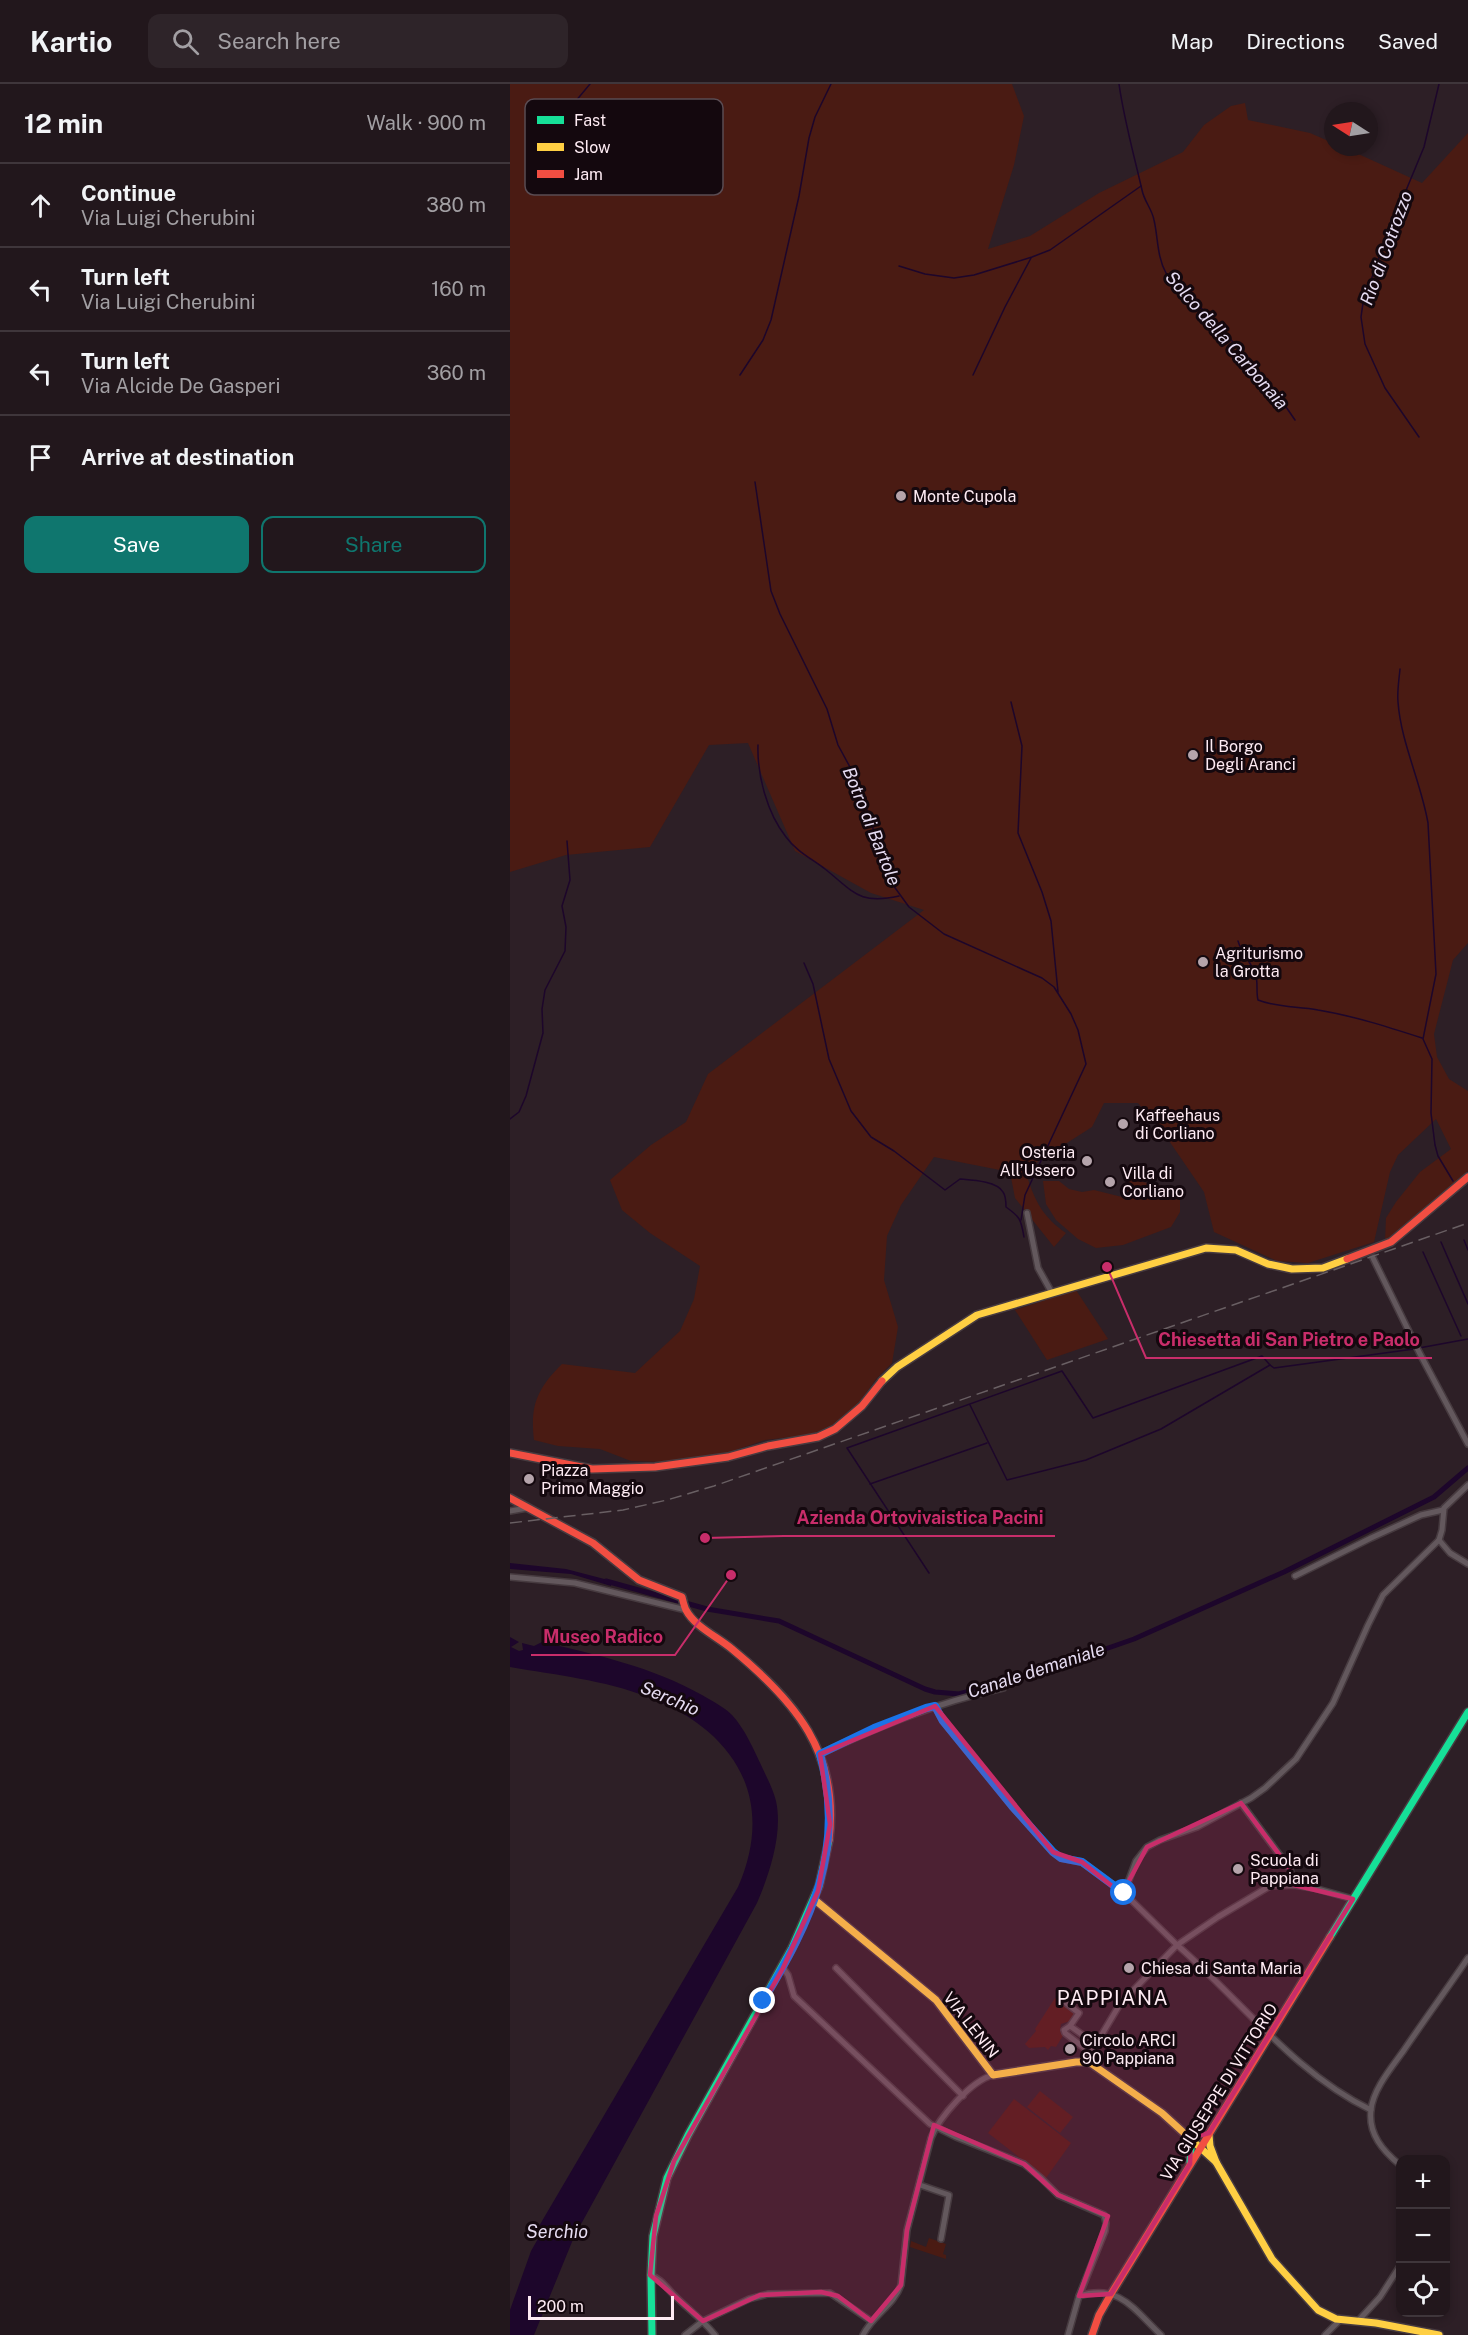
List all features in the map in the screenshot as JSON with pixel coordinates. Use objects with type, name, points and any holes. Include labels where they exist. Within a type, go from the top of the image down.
[{"type":"street","points":[[510,1453],[592,1469],[655,1467],[728,1457],[766,1446],[818,1437],[849,1419],[897,1366],[969,1319],[1206,1248],[1236,1250],[1268,1264],[1292,1269],[1323,1268],[1391,1242],[1468,1177]]},
{"type":"street","points":[[1028,1213],[1038,1269],[1052,1293]]},
{"type":"street","points":[[1373,1258],[1468,1444]]},
{"type":"street","points":[[1295,1576],[1420,1515],[1443,1510],[1468,1485]]},
{"type":"street","points":[[510,1498],[593,1544],[639,1580],[677,1595],[685,1606],[778,1691],[794,1710],[820,1754],[830,1795],[828,1848],[814,1900],[783,1968],[674,2161],[661,2195],[656,2216],[650,2275],[652,2335]]},
{"type":"street","points":[[510,1511],[527,1508]]},
{"type":"street","points":[[1124,1893],[1136,1861],[1147,1847],[1197,1827],[1241,1803],[1265,1788],[1301,1753],[1333,1703],[1383,1595],[1439,1540],[1443,1530],[1443,1510]]},
{"type":"street","points":[[1439,1540],[1450,1553],[1468,1564]]},
{"type":"street","points":[[510,1577],[575,1582],[685,1606]]},
{"type":"street","points":[[820,1754],[874,1728],[935,1706],[1003,1688]]},
{"type":"street","points":[[935,1706],[943,1721],[1012,1806],[1053,1852],[1061,1858],[1082,1862],[1124,1893],[1270,2034],[1318,2076],[1371,2110]]},
{"type":"street","name":"VIA GIUSEPPE DI VITTORIO","points":[[1092,2335],[1099,2315],[1111,2294],[1468,1712]]},
{"type":"street","points":[[1241,1803],[1290,1869],[1294,1885]]},
{"type":"street","points":[[1216,2162],[1201,2147],[1131,2091],[1086,2061],[1120,2004],[1177,1945],[1261,1890],[1270,1886],[1294,1885],[1327,1890],[1353,1899]]},
{"type":"street","name":"VIA LENIN","points":[[814,1900],[936,2000],[993,2074],[1086,2061]]},
{"type":"street","points":[[1396,2161],[1383,2150],[1377,2141],[1371,2110],[1383,2081],[1468,1958]]},
{"type":"street","points":[[783,1968],[788,1975],[794,1996],[921,2117],[956,2137],[1024,2164],[1058,2195],[1104,2215],[1105,2231],[1079,2296],[1068,2335]]},
{"type":"street","points":[[836,1968],[963,2096]]},
{"type":"street","points":[[1061,1999],[1079,2013],[1070,2026],[1064,2030],[1065,2033],[1092,2054]]},
{"type":"street","points":[[1070,2026],[1097,2045]]},
{"type":"street","points":[[862,2335],[871,2321],[900,2289],[907,2230],[931,2138],[936,2127],[963,2096],[983,2079],[993,2074]]},
{"type":"street","points":[[1186,2135],[1201,2137],[1209,2133],[1210,2145],[1216,2162],[1276,2265],[1318,2310],[1340,2320],[1358,2320],[1439,2335]]},
{"type":"street","points":[[1186,2135],[1191,2149],[1190,2164]]},
{"type":"street","points":[[1190,2164],[1203,2157],[1216,2162]]},
{"type":"street","points":[[920,2185],[949,2195],[941,2239]]},
{"type":"street","points":[[1358,2320],[1380,2297],[1396,2273]]},
{"type":"street","points":[[650,2275],[657,2277],[715,2335]]},
{"type":"street","points":[[685,2335],[703,2321],[760,2295],[802,2295],[821,2292],[838,2296],[871,2321]]},
{"type":"street","points":[[1079,2296],[1093,2293],[1111,2294],[1125,2299],[1161,2335]]},
{"type":"street","points":[[1325,2335],[1340,2320]]},
{"type":"highlighted area","points":[[935,1706],[1053,1852],[1082,1862],[1122,1894],[1147,1847],[1241,1803],[1290,1869],[1294,1885],[1353,1899],[1209,2133],[1191,2138],[1190,2164],[1111,2294],[1079,2296],[1108,2216],[1058,2195],[1024,2164],[934,2125],[907,2230],[901,2285],[871,2321],[838,2296],[821,2292],[760,2295],[703,2321],[650,2275],[656,2216],[674,2161],[783,1968],[818,1891],[830,1824],[820,1754]]},
{"type":"shaded area","points":[[510,84],[1012,84],[1024,116],[1014,165],[988,249],[1030,236],[1099,193],[1183,152],[1204,125],[1231,106],[1245,103],[1248,120],[1310,133],[1324,139],[1324,156],[1363,156],[1422,183],[1468,133],[1468,943],[1453,960],[1434,1034],[1437,1057],[1449,1079],[1468,1091],[1468,1171],[1407,1226],[1385,1241],[1386,1218],[1396,1202],[1420,1172],[1451,1149],[1436,1119],[1398,1155],[1390,1172],[1374,1242],[1308,1263],[1277,1261],[1214,1232],[1204,1192],[1161,1129],[1138,1103],[1104,1103],[1092,1127],[1037,1162],[1027,1176],[1041,1209],[1066,1233],[1054,1247],[1015,1198],[1010,1172],[934,1157],[901,1205],[887,1236],[884,1280],[898,1327],[892,1363],[842,1421],[810,1435],[765,1440],[727,1453],[666,1462],[631,1461],[600,1449],[558,1446],[534,1440],[533,1417],[537,1398],[562,1364],[635,1373],[680,1331],[694,1299],[700,1266],[650,1233],[622,1210],[610,1180],[651,1145],[686,1122],[708,1074],[924,910],[871,893],[795,851],[748,743],[709,745],[650,847],[566,855],[510,872]]},
{"type":"shaded area","points":[[1129,1179],[1176,1189],[1180,1196],[1180,1212],[1171,1227],[1123,1245],[1096,1248],[1078,1239],[1056,1220],[1046,1204],[1043,1181],[1059,1181],[1069,1189],[1082,1192],[1094,1190],[1122,1197]]},
{"type":"shaded area","points":[[1076,1290],[1108,1339],[1047,1360],[1015,1310]]},
{"type":"shaded area","points":[[1055,1998],[1076,2013],[1070,2021],[1061,2024],[1060,2031],[1064,2034],[1056,2047],[1051,2046],[1048,2050],[1045,2047],[1029,2048],[1025,2044],[1036,2031],[1035,2029]]},
{"type":"shaded area","points":[[1040,2091],[1073,2117],[1060,2133],[1027,2107]]},
{"type":"shaded area","points":[[1014,2099],[1071,2143],[1046,2178],[988,2133]]},
{"type":"shaded area","points":[[929,2238],[946,2244],[943,2254],[946,2255],[946,2259],[910,2247],[911,2241],[926,2247]]},
{"type":"water","points":[[510,1563],[566,1569],[612,1581],[611,1586],[571,1574],[510,1569]]},
{"type":"water","name":"Serchio","points":[[510,1637],[519,1642],[511,1647],[519,1651],[523,1650],[522,1643],[534,1646],[542,1642],[644,1669],[683,1685],[722,1707],[737,1721],[749,1740],[772,1788],[778,1813],[774,1853],[757,1903],[574,2237],[534,2335],[510,2335],[510,2310],[531,2251],[539,2237],[535,2233],[738,1887],[749,1855],[752,1824],[749,1796],[740,1771],[725,1748],[704,1728],[678,1711],[631,1691],[580,1679],[510,1667]]},
{"type":"waterway","points":[[578,99],[590,84]]},
{"type":"waterway","points":[[740,375],[763,340],[771,320],[799,196],[809,138],[815,117],[831,84]]},
{"type":"waterway","name":"Solco della Carbonaia","points":[[1119,84],[1142,190],[1153,216],[1159,254],[1166,273],[1243,353],[1295,420]]},
{"type":"waterway","name":"Rio di Cotrozzo","points":[[1419,437],[1385,388],[1365,344],[1361,317],[1363,303],[1383,246],[1424,147],[1439,84]]},
{"type":"waterway","points":[[899,266],[925,274],[954,278],[974,275],[1032,257],[1050,250],[1141,186]]},
{"type":"waterway","points":[[973,375],[1031,258]]},
{"type":"waterway","name":"Botro di Bartole","points":[[755,482],[771,591],[827,709],[838,745],[857,780],[893,885],[909,907],[944,934],[1042,978],[1054,987],[1078,1030],[1086,1064],[1025,1195],[1021,1220]]},
{"type":"waterway","points":[[1400,669],[1398,694],[1400,717],[1428,823],[1436,974],[1423,1039],[1432,1059],[1431,1113],[1435,1145],[1438,1156],[1453,1181]]},
{"type":"waterway","points":[[1011,702],[1022,746],[1018,833],[1051,921],[1058,992]]},
{"type":"waterway","points":[[758,745],[761,781],[773,817],[790,842],[858,894],[875,899],[899,896]]},
{"type":"waterway","points":[[510,1119],[519,1112],[526,1096],[543,1033],[542,1009],[545,990],[565,951],[566,927],[562,906],[570,880],[567,841]]},
{"type":"waterway","points":[[1238,941],[1255,972],[1258,1000],[1345,1015],[1422,1038]]},
{"type":"waterway","points":[[804,963],[813,984],[829,1059],[851,1111],[871,1137],[894,1151],[945,1190],[960,1179],[983,1182],[1000,1188],[1005,1195],[1006,1207],[1019,1219],[1024,1237]]},
{"type":"waterway","points":[[1464,1240],[1468,1250]]},
{"type":"waterway","points":[[1441,1242],[1468,1304]]},
{"type":"waterway","points":[[1423,1252],[1461,1336]]},
{"type":"waterway","points":[[1419,1348],[1468,1339]]},
{"type":"waterway","points":[[970,1405],[1007,1480],[1086,1460],[1161,1429],[1270,1365],[1274,1368],[1414,1349]]},
{"type":"waterway","points":[[929,1573],[847,1448],[1062,1371],[1093,1418],[1262,1356],[1270,1365]]},
{"type":"waterway","points":[[870,1484],[987,1443]]},
{"type":"waterway","name":"Canale demaniale","points":[[606,1581],[707,1609],[779,1621],[925,1689],[959,1694],[1048,1669],[1134,1639],[1284,1572],[1434,1497],[1468,1468]]},
{"type":"railway","points":[[510,1523],[623,1510],[714,1486],[1468,1223]]},
{"type":"traffic: fast","points":[[1330,1937],[1468,1712]]},
{"type":"traffic: fast","points":[[652,2335],[653,2236],[667,2178],[688,2135],[792,1948],[819,1886],[829,1840]]},
{"type":"traffic: fast","points":[[1187,2137],[1191,2149],[1190,2162]]},
{"type":"traffic: slow","points":[[882,1381],[897,1367],[977,1315],[1206,1248],[1236,1250],[1268,1264],[1292,1269],[1323,1268],[1347,1259]]},
{"type":"traffic: slow","points":[[815,1900],[936,2000],[993,2075],[1089,2062],[1162,2113],[1216,2162]]},
{"type":"traffic: slow","points":[[1209,2135],[1216,2162],[1272,2259],[1318,2310],[1336,2319],[1376,2323],[1439,2335]]},
{"type":"traffic: jam","points":[[1347,1259],[1391,1242],[1468,1177]]},
{"type":"traffic: jam","points":[[510,1453],[592,1469],[655,1467],[728,1457],[768,1446],[818,1437],[835,1429],[862,1406],[882,1381]]},
{"type":"traffic: jam","points":[[510,1498],[593,1543],[639,1580],[682,1597],[686,1610],[695,1622],[732,1649],[775,1689],[793,1709],[820,1755],[831,1809],[829,1840]]},
{"type":"traffic: jam","points":[[1092,2335],[1099,2315],[1111,2294],[1330,1937]]},
{"type":"place","name":"Monte Cupola","points":[[901,496]]},
{"type":"place","name":"Il Borgo Degli Aranci","points":[[1193,755]]},
{"type":"place","name":"Agriturismo la Grotta","points":[[1203,962]]},
{"type":"place","name":"Kaffeehaus di Corliano","points":[[1123,1124]]},
{"type":"place","name":"Osteria All’Ussero","points":[[1087,1161]]},
{"type":"place","name":"Villa di Corliano","points":[[1110,1182]]},
{"type":"place","name":"Chiesetta di San Pietro e Paolo","points":[[1107,1267]]},
{"type":"place","name":"Piazza Primo Maggio","points":[[529,1479]]},
{"type":"place","name":"Azienda Ortovivaistica Pacini","points":[[705,1538]]},
{"type":"place","name":"Museo Radico","points":[[731,1575]]},
{"type":"place","name":"Scuola di Pappiana","points":[[1238,1869]]},
{"type":"place","name":"Chiesa di Santa Maria","points":[[1129,1968]]},
{"type":"place","name":"Circolo ARCI 90 Pappiana","points":[[1070,2049]]},
{"type":"district","name":"PAPPIANA","points":[[1113,1998]]},
{"type":"route","points":[[763,2001],[791,1952],[818,1891],[822,1876],[828,1848],[831,1809],[828,1781],[820,1754],[874,1728],[926,1708],[935,1706],[943,1721],[1012,1806],[1056,1854],[1061,1858],[1082,1862],[1124,1893]]}]
